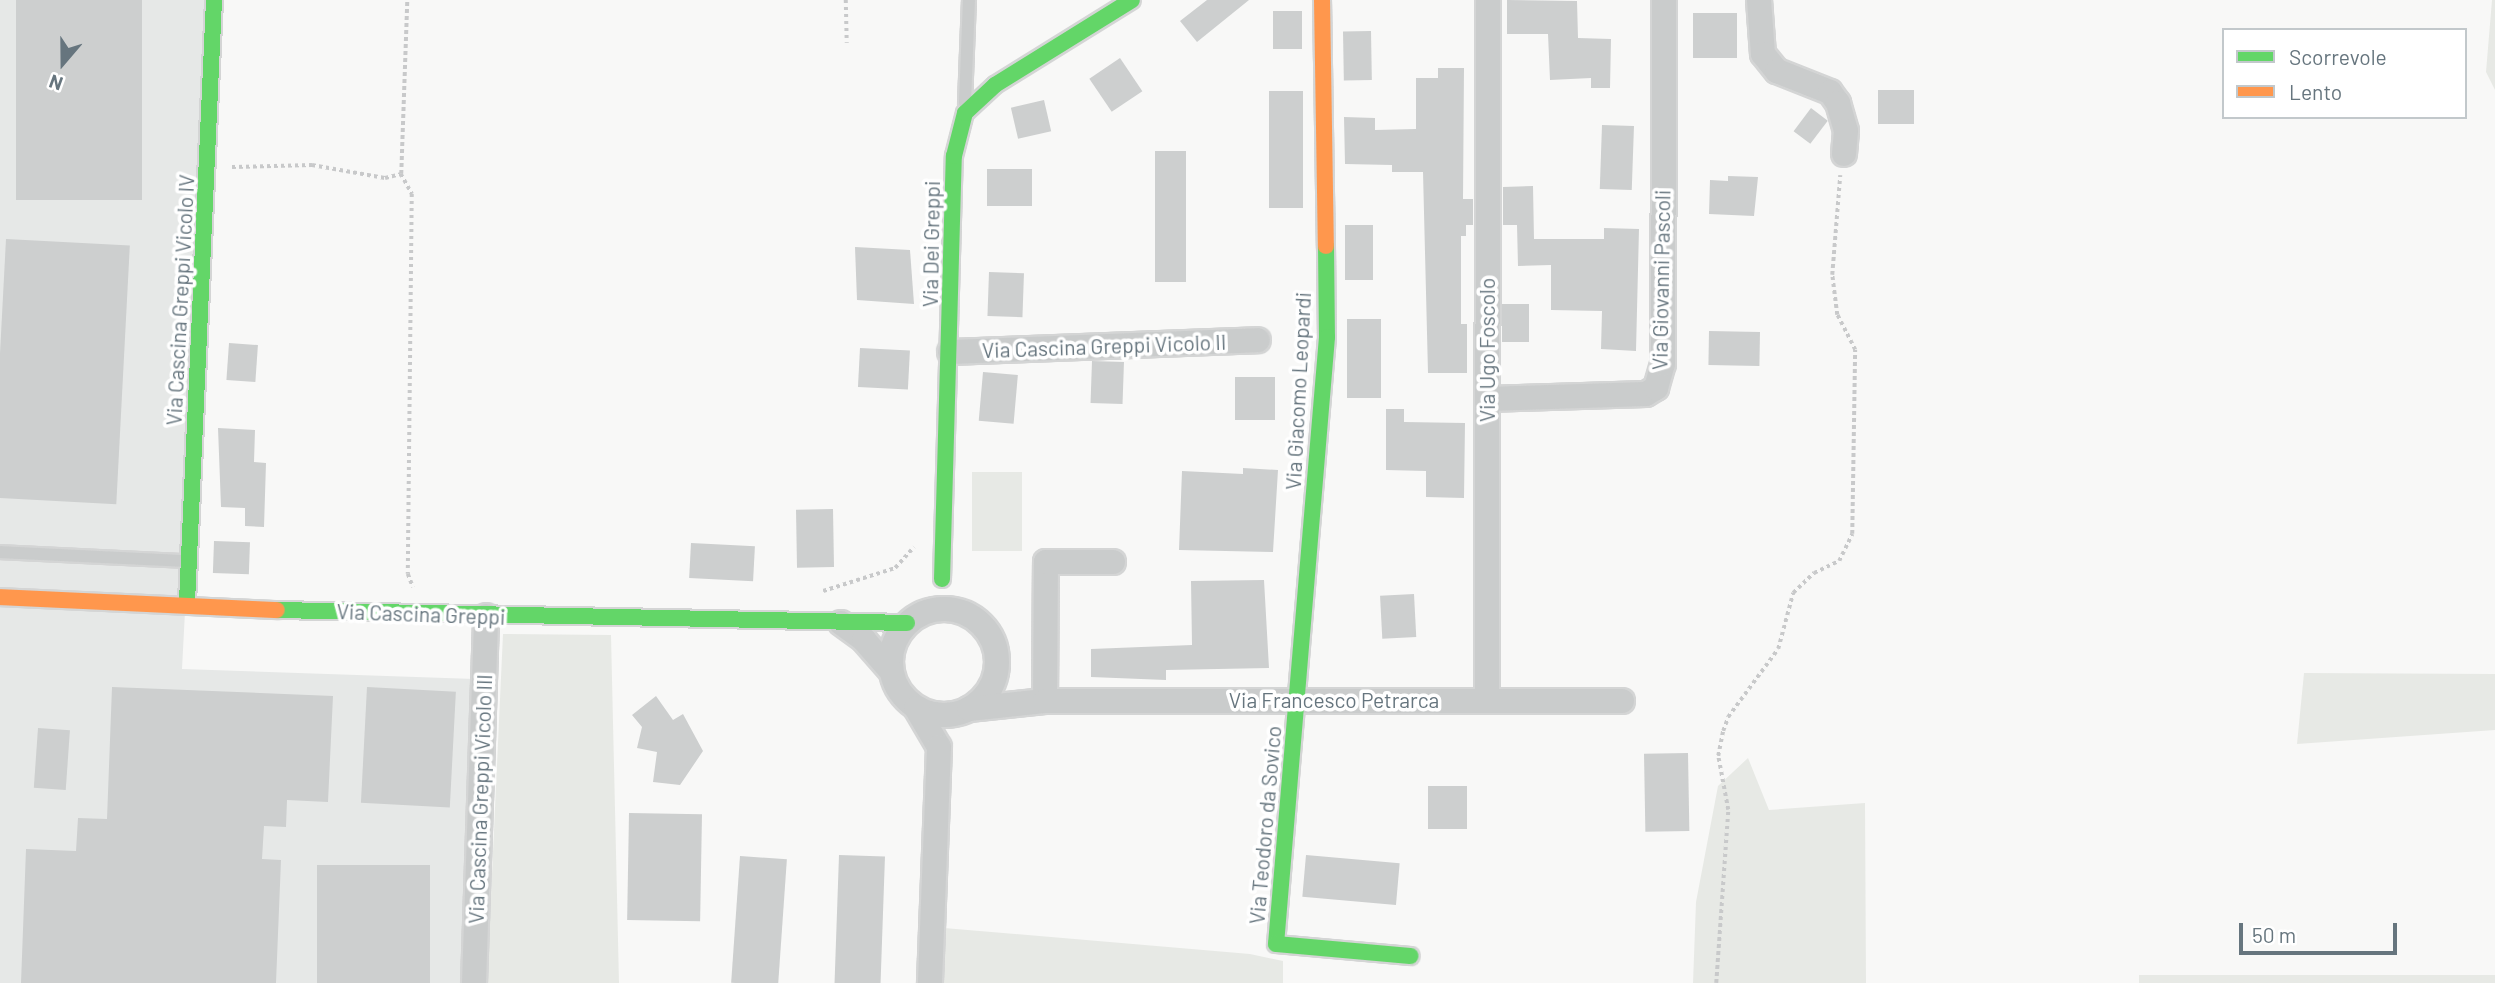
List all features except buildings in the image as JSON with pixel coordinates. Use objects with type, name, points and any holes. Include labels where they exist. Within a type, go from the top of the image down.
[{"type":"street","name":"Via Cascina Greppi Vicolo IV","points":[[187,602],[214,0]]},
{"type":"street","points":[[965,113],[995,85],[1132,0]]},
{"type":"street","name":"Via Giacomo Leopardi","points":[[1296,700],[1327,337],[1322,0]]},
{"type":"street","name":"Via Ugo Foscolo","points":[[1487,700],[1488,0]]},
{"type":"street","name":"Via Giovanni Pascoli","points":[[1487,400],[1646,394],[1656,388],[1663,364],[1664,0]]},
{"type":"street","points":[[1759,0],[1763,54],[1777,71],[1830,92],[1838,103],[1846,131],[1844,154]]},
{"type":"street","name":"Via Dei Greppi","points":[[942,579],[954,156],[965,113]]},
{"type":"street","name":"Via Cascina Greppi Vicolo II","points":[[950,352],[1258,340]]},
{"type":"street","points":[[1045,701],[1046,562],[1114,562]]},
{"type":"street","points":[[891,671],[891,653],[942,579],[968,615],[990,636],[997,662],[994,681],[966,710],[939,747]]},
{"type":"street","name":"Via Cascina Greppi","points":[[0,597],[187,602],[486,616],[803,617],[841,623],[915,618]]},
{"type":"street","points":[[915,618],[939,609],[968,615]]},
{"type":"street","name":"Via Cascina Greppi Vicolo III","points":[[474,983],[486,616]]},
{"type":"street","points":[[841,623],[864,640],[891,671],[905,699],[916,708],[934,715],[966,710]]},
{"type":"street","name":"Via Francesco Petrarca","points":[[997,662],[1018,689],[1045,701]]},
{"type":"street","name":"Via Teodoro da Sovico","points":[[1296,700],[1276,944],[1410,956]]},
{"type":"street","name":"Via Francesco Petrarca","points":[[966,710],[1045,701],[1622,701]]},
{"type":"street","points":[[916,708],[939,747],[930,983]]},
{"type":"lane","points":[[965,113],[969,0]]},
{"type":"lane","points":[[0,552],[189,561]]},
{"type":"path","points":[[407,0],[401,174],[412,194],[408,574],[416,596],[415,614]]},
{"type":"path","points":[[846,0],[847,43]]},
{"type":"path","points":[[1716,983],[1728,810],[1718,756],[1723,731],[1728,717],[1777,649],[1793,593],[1814,573],[1839,561],[1852,534],[1855,350],[1837,315],[1832,275],[1844,154]]},
{"type":"path","points":[[208,167],[312,165],[385,178],[401,174]]},
{"type":"shaded area","points":[[0,0],[217,0],[182,669],[475,679],[466,983],[0,983]]},
{"type":"shaded area","points":[[2492,0],[2495,0],[2495,90],[2486,72]]},
{"type":"shaded area","points":[[972,472],[1022,472],[1022,551],[972,551]]},
{"type":"shaded area","points":[[503,634],[611,635],[619,983],[487,983]]},
{"type":"shaded area","points":[[2304,673],[2495,674],[2495,730],[2297,744]]},
{"type":"shaded area","points":[[1748,758],[1769,810],[1865,803],[1866,983],[1693,983],[1696,902],[1718,786]]},
{"type":"shaded area","points":[[944,928],[1250,954],[1283,961],[1283,983],[944,983]]},
{"type":"shaded area","points":[[2139,975],[2495,975],[2495,983],[2139,983]]},
{"type":"traffic: fast","points":[[187,602],[214,0]]},
{"type":"traffic: fast","points":[[942,579],[954,156],[965,113],[995,85],[1132,0]]},
{"type":"traffic: fast","points":[[1326,246],[1327,337],[1276,944],[1410,956]]},
{"type":"traffic: fast","points":[[277,610],[907,623]]},
{"type":"traffic: slow","points":[[1322,0],[1326,246]]},
{"type":"traffic: slow","points":[[0,597],[277,610]]}]
